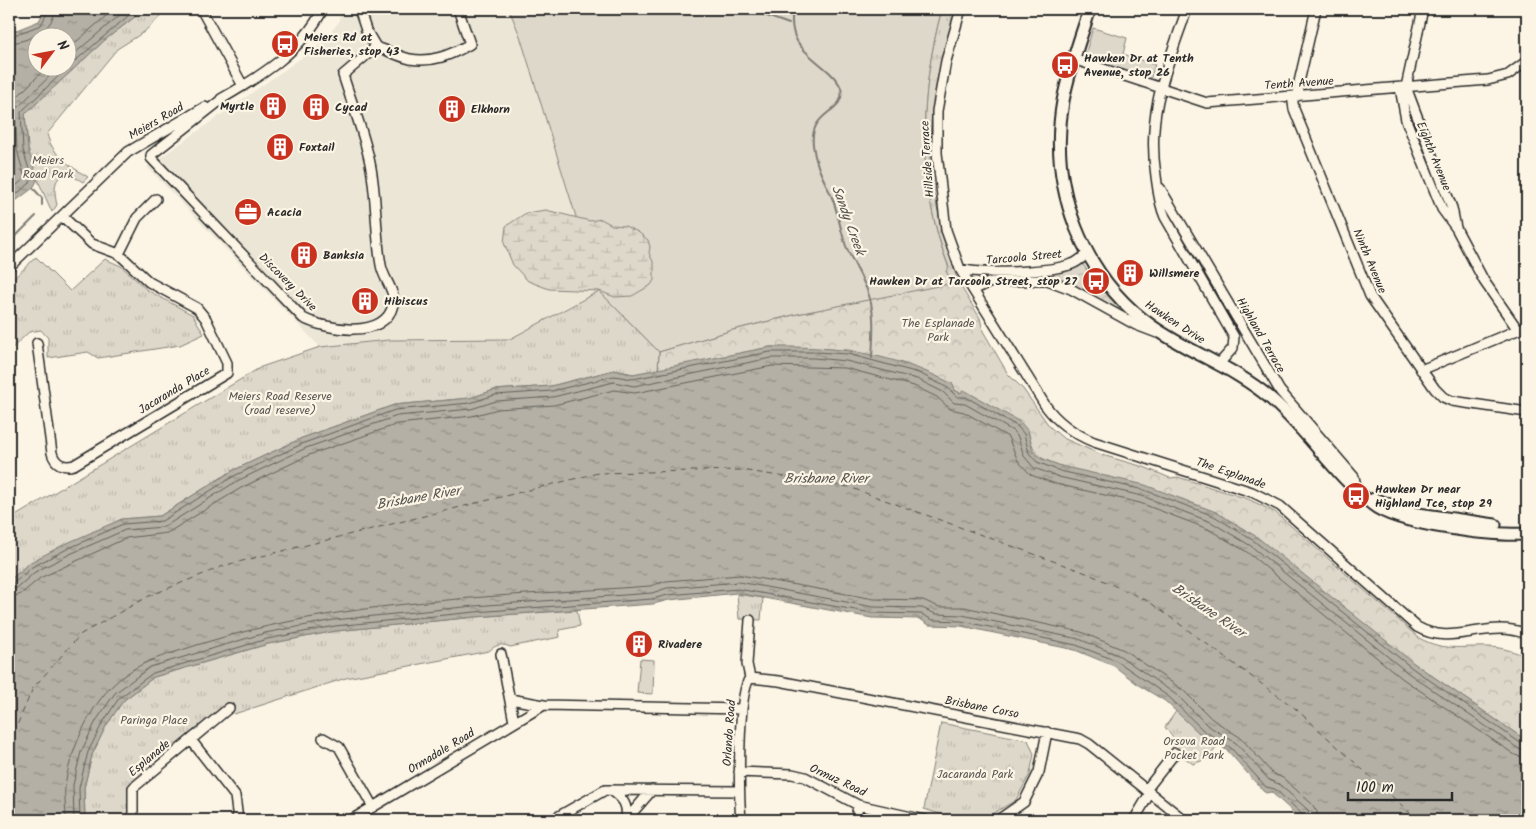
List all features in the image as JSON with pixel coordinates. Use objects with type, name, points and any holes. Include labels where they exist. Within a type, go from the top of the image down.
[{"type":"main road","name":"Hawken Drive","points":[[1090,9],[1073,59],[1063,103],[1060,149],[1068,205],[1088,254],[1113,292],[1163,334],[1271,398],[1357,490],[1387,505],[1411,513],[1527,532]]},
{"type":"street","points":[[201,9],[243,86]]},
{"type":"street","name":"Meiers Road","points":[[9,267],[118,161],[140,143],[243,86],[281,60],[304,40],[323,9]]},
{"type":"street","points":[[359,9],[366,30],[376,47],[408,59],[421,60],[434,60],[470,44],[458,9]]},
{"type":"street","name":"Hillside Terrace","points":[[961,9],[942,78],[936,128],[936,153],[946,230],[962,273]]},
{"type":"street","name":"Highland Terrace","points":[[1180,28],[1182,9]]},
{"type":"street","name":"Highland Terrace","points":[[1187,9],[1161,88],[1152,136],[1156,181],[1165,217],[1233,334],[1233,348],[1218,365]]},
{"type":"street","name":"Ninth Avenue","points":[[1316,9],[1295,96],[1294,109],[1369,294],[1437,392],[1448,400],[1527,412]]},
{"type":"street","points":[[1404,88],[1423,9]]},
{"type":"street","name":"Discovery Drive","points":[[226,96],[152,155],[151,158],[303,318],[317,326],[331,328],[374,327],[389,316],[393,303],[391,289],[381,268],[370,163],[343,75],[376,47]]},
{"type":"street","name":"Tenth Avenue","points":[[1073,59],[1207,102],[1404,88],[1495,79],[1511,73],[1527,60]]},
{"type":"street","name":"Eighth Avenue","points":[[1404,88],[1452,208],[1456,228],[1484,281],[1518,330]]},
{"type":"street","name":"Highland Terrace","points":[[1156,181],[1280,391],[1354,477],[1357,490]]},
{"type":"street","points":[[120,254],[137,218],[156,199]]},
{"type":"street","name":"Jacaranda Place","points":[[37,344],[52,453],[56,461],[63,466],[74,465],[227,373],[227,363],[202,313],[149,282],[120,254],[92,244],[62,216]]},
{"type":"street","name":"Tarcoola Street","points":[[962,273],[1059,267],[1074,264],[1088,254]]},
{"type":"street","name":"The Esplanade","points":[[962,273],[1045,405],[1060,423],[1073,432],[1094,442],[1252,492],[1280,506],[1425,632],[1454,636],[1502,629],[1527,634]]},
{"type":"street","name":"Tarcoola Street","points":[[972,290],[991,282],[1047,280],[1071,289],[1136,325],[1163,334]]},
{"type":"street","points":[[1421,370],[1527,326]]},
{"type":"street","name":"Orlando Road","points":[[741,820],[739,772],[742,709],[746,685],[750,678],[747,664],[750,620]]},
{"type":"street","points":[[501,654],[514,722]]},
{"type":"street","name":"Brisbane Corso","points":[[750,678],[780,681],[1080,739],[1089,744],[1184,820]]},
{"type":"street","points":[[510,699],[544,705],[742,709]]},
{"type":"street","name":"Ormadale Road","points":[[351,820],[544,705]]},
{"type":"street","name":"Esplanade","points":[[133,820],[133,788],[229,708]]},
{"type":"street","points":[[998,820],[1024,802],[1039,772],[1047,732]]},
{"type":"street","points":[[323,738],[339,747],[373,807]]},
{"type":"street","points":[[191,740],[235,796],[238,820]]},
{"type":"street","points":[[1134,820],[1148,791],[1175,753]]},
{"type":"street","name":"Ormuz Road","points":[[739,772],[792,774],[805,777],[858,805],[925,820]]},
{"type":"street","points":[[552,820],[599,792],[611,790],[739,791]]},
{"type":"street","points":[[611,790],[625,802],[627,810],[626,820]]},
{"type":"street","points":[[626,820],[652,790]]},
{"type":"street","points":[[856,820],[858,805]]},
{"type":"shaded area","points":[[340,9],[509,9],[520,36],[599,291],[510,339],[389,340],[320,347],[147,167],[321,44],[339,22]]},
{"type":"green space","name":"Meiers Road Park","points":[[101,9],[164,9],[165,12],[144,32],[117,49],[47,134],[57,154],[88,177],[83,182],[68,175],[58,178],[55,189],[57,205],[52,212],[33,169],[28,149],[25,114],[64,78],[78,78],[78,65],[105,40],[136,16],[133,11]]},
{"type":"green space","points":[[509,9],[942,9],[934,41],[929,74],[924,139],[926,172],[931,204],[938,236],[949,268],[946,271],[953,284],[798,314],[733,330],[659,352],[599,291],[520,36]]},
{"type":"green space","points":[[942,9],[957,9],[942,60],[935,94],[930,147],[935,199],[958,282],[953,284],[946,271],[949,267],[938,236],[931,204],[926,172],[924,139],[929,74],[934,41]]},
{"type":"green space","points":[[1093,28],[1127,38],[1123,54],[1155,65],[1150,80],[1088,59],[1085,55]]},
{"type":"green space","points":[[546,210],[590,221],[601,219],[612,225],[625,226],[638,232],[648,240],[650,247],[649,253],[654,264],[654,280],[651,285],[632,296],[615,297],[599,291],[549,289],[528,281],[513,265],[504,243],[506,226],[526,213]]},
{"type":"green space","points":[[36,257],[70,291],[105,259],[121,266],[147,290],[193,315],[204,334],[180,345],[98,358],[88,352],[48,358],[48,338],[41,330],[29,332],[9,351],[9,283]]},
{"type":"green space","points":[[1082,263],[1113,300],[1135,320],[1054,276],[980,281],[977,276],[1073,268]]},
{"type":"green space","name":"The Esplanade Park","points":[[958,282],[980,318],[983,331],[1008,374],[1023,389],[1050,427],[1063,438],[1102,455],[1144,467],[1170,478],[1178,477],[1248,499],[1275,512],[1419,638],[1445,647],[1498,648],[1527,656],[1527,741],[1415,664],[1061,466],[1042,458],[1035,451],[1028,431],[955,390],[877,357],[849,350],[770,347],[658,370],[659,352],[733,330],[798,314]]},
{"type":"green space","name":"Meiers Road Reserve (road reserve)","points":[[599,291],[659,352],[658,370],[633,374],[614,370],[551,386],[494,390],[470,398],[394,405],[302,438],[232,471],[160,516],[122,519],[29,563],[9,581],[9,520],[261,367],[320,347],[389,340],[510,339]]},
{"type":"green space","points":[[737,594],[763,598],[761,620],[739,619]]},
{"type":"green space","name":"Paringa Place","points":[[577,610],[580,626],[559,630],[560,637],[510,647],[499,645],[489,651],[346,678],[234,714],[227,705],[129,787],[129,820],[85,820],[84,788],[92,755],[106,726],[123,701],[154,677],[268,644],[336,631],[475,617]]},
{"type":"green space","points":[[640,659],[654,660],[653,694],[637,693]]},
{"type":"green space","name":"Orsova Road Pocket Park","points":[[1177,710],[1200,734],[1218,745],[1209,758],[1193,764],[1172,748],[1176,742],[1165,727]]},
{"type":"green space","name":"Jacaranda Park","points":[[941,723],[1028,740],[1034,754],[1030,774],[1016,800],[982,820],[959,820],[924,809]]},
{"type":"water","points":[[45,9],[133,11],[136,16],[105,40],[78,65],[78,28],[28,28],[28,78],[64,78],[25,114],[28,149],[38,179],[33,188],[9,206],[9,33],[39,21]]},
{"type":"water","name":"Brisbane River","points":[[770,347],[819,348],[864,353],[886,358],[930,373],[953,384],[955,390],[960,393],[964,390],[1020,422],[1028,431],[1033,451],[1040,458],[1061,466],[1145,485],[1216,512],[1257,537],[1415,664],[1527,741],[1527,820],[1302,820],[1271,792],[1266,793],[1263,791],[1228,751],[1200,734],[1165,701],[1140,686],[1114,666],[1075,650],[961,626],[929,625],[920,619],[872,618],[737,593],[669,600],[653,604],[475,617],[336,631],[268,644],[154,677],[123,701],[106,726],[92,755],[84,788],[85,820],[9,820],[9,581],[29,563],[65,544],[122,519],[160,516],[232,471],[302,438],[394,405],[470,398],[494,390],[551,386],[614,370],[633,374]]},
{"type":"waterway","points":[[747,9],[789,24]]},
{"type":"waterway","name":"Sandy Creek","points":[[793,9],[792,21],[796,39],[807,53],[833,76],[841,88],[839,103],[822,118],[813,133],[813,145],[817,165],[831,195],[846,246],[870,298],[873,324],[872,358]]},
{"type":"waterway","points":[[33,188],[42,198],[42,205]]},
{"type":"waterway","points":[[9,243],[36,216]]},
{"type":"ferry route","points":[[9,744],[33,688],[81,634],[149,596],[226,565],[598,473],[741,470],[849,487],[1089,574],[1148,601],[1296,709],[1418,820]]},
{"type":"place","name":"Meiers Rd at Fisheries, stop 43","points":[[285,44]]},
{"type":"place","name":"Hawken Dr at Tenth Avenue, stop 26","points":[[1065,65]]},
{"type":"place","name":"Myrtle","points":[[273,106]]},
{"type":"place","name":"Cycad","points":[[316,107]]},
{"type":"place","name":"Elkhorn","points":[[452,109]]},
{"type":"place","name":"Foxtail","points":[[280,147]]},
{"type":"place","name":"Acacia","points":[[248,212]]},
{"type":"place","name":"Banksia","points":[[304,255]]},
{"type":"place","name":"Willsmere","points":[[1130,273]]},
{"type":"place","name":"Hawken Dr at Tarcoola Street, stop 27","points":[[1096,281]]},
{"type":"place","name":"Hibiscus","points":[[365,301]]},
{"type":"place","name":"Hawken Dr near Highland Tce, stop 29","points":[[1356,496]]},
{"type":"place","name":"Rivadere","points":[[639,644]]}]
